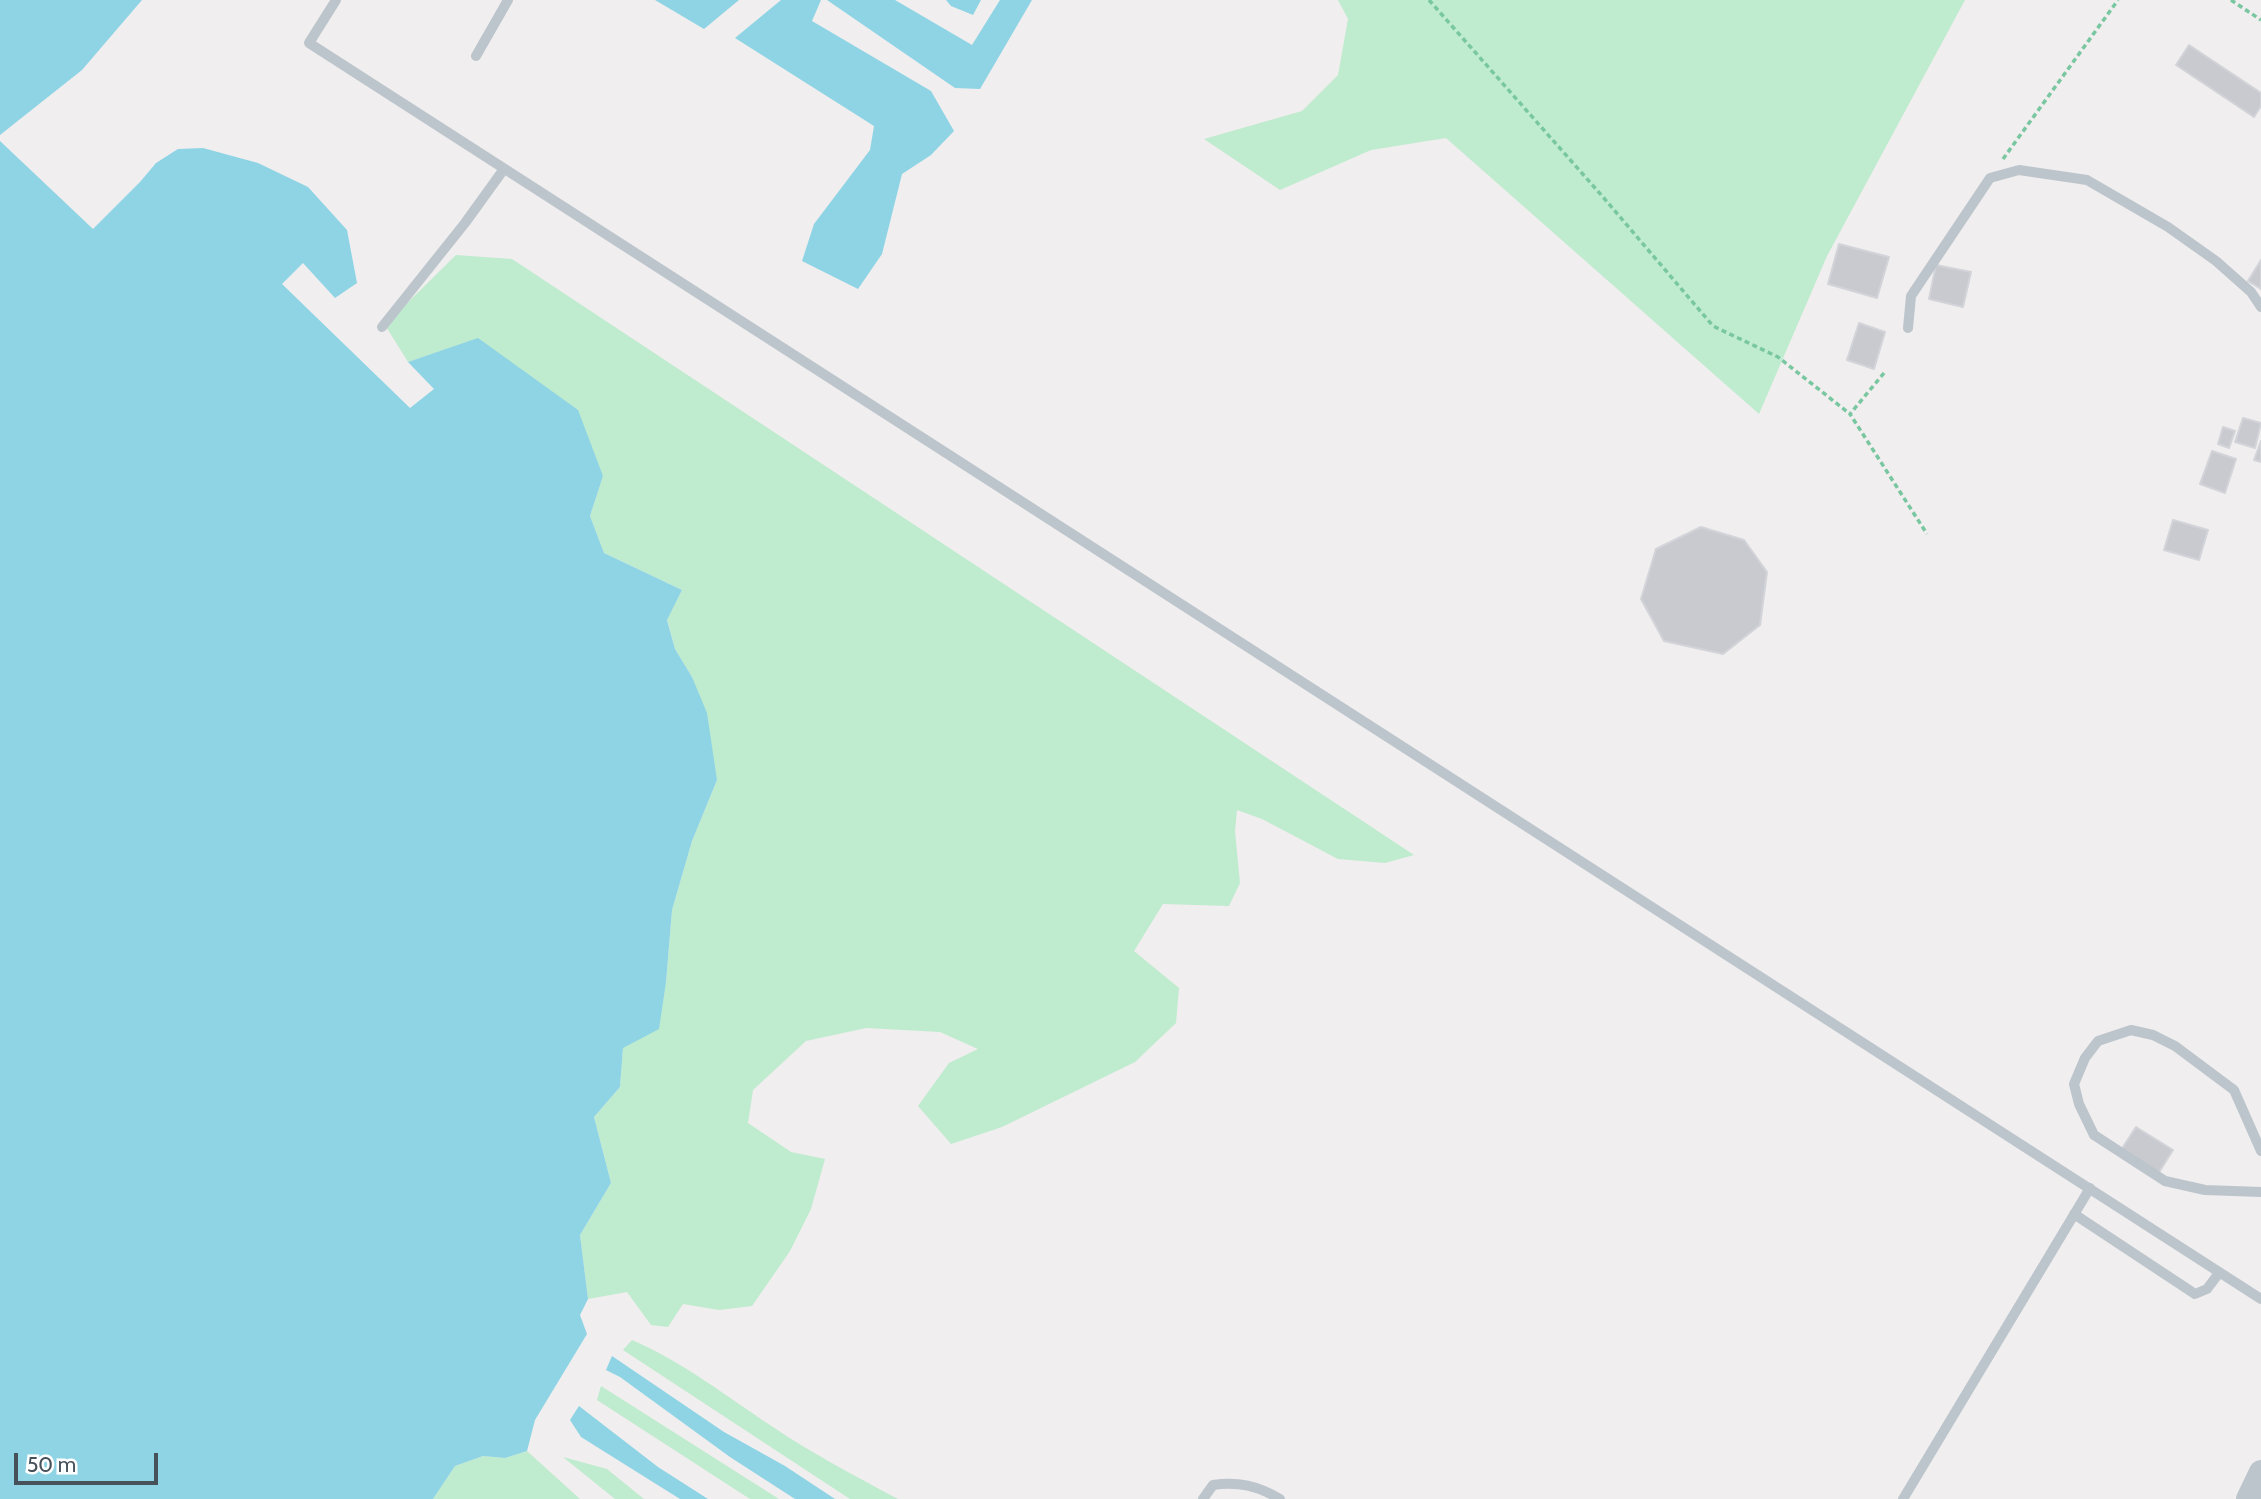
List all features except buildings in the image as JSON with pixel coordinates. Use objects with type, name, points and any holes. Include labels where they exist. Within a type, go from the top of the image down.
[{"type":"street","points":[[2248,1499],[2261,1472]]},
{"type":"lane","points":[[336,0],[309,43],[2261,1299]]},
{"type":"lane","points":[[476,56],[508,0]]},
{"type":"lane","points":[[382,327],[466,223],[503,169]]},
{"type":"lane","points":[[1908,328],[1911,296],[1990,178],[2019,170],[2087,180],[2168,227],[2216,261],[2250,292],[2261,307]]},
{"type":"lane","points":[[2261,1151],[2234,1090],[2175,1046],[2152,1035],[2131,1030],[2098,1041],[2085,1058],[2074,1084],[2079,1104],[2094,1135],[2165,1181],[2205,1190],[2261,1192]]},
{"type":"lane","points":[[1903,1499],[2090,1188]]},
{"type":"lane","points":[[2074,1214],[2194,1294],[2207,1289],[2219,1273]]},
{"type":"lane","points":[[1203,1499],[1213,1485],[1232,1482],[1263,1489],[1280,1499]]},
{"type":"path","points":[[1429,0],[1713,326],[1778,357],[1850,414],[1927,534]]},
{"type":"path","points":[[1990,178],[2118,0]]},
{"type":"path","points":[[2231,0],[2261,20]]},
{"type":"path","points":[[1850,414],[1884,373]]},
{"type":"green space","points":[[1338,0],[1965,0],[1827,256],[1759,414],[1446,138],[1371,150],[1280,190],[1204,139],[1302,111],[1338,75],[1348,19]]},
{"type":"green space","points":[[456,255],[512,259],[1414,855],[1385,863],[1338,859],[1262,819],[1237,810],[1235,831],[1240,883],[1229,906],[1163,904],[1134,951],[1179,988],[1176,1023],[1135,1062],[1002,1127],[951,1144],[918,1106],[949,1063],[978,1049],[940,1032],[866,1028],[806,1041],[753,1090],[748,1123],[791,1152],[825,1159],[811,1209],[790,1251],[752,1306],[719,1310],[683,1304],[668,1327],[651,1325],[627,1292],[588,1299],[580,1235],[611,1183],[594,1117],[620,1087],[623,1048],[666,982],[672,910],[692,841],[717,780],[692,677],[675,649],[667,619],[682,590],[604,553],[590,516],[603,476],[478,339],[408,362],[385,325]]},
{"type":"green space","points":[[632,1340],[687,1369],[803,1446],[898,1499],[850,1499],[623,1350]]},
{"type":"green space","points":[[601,1386],[779,1499],[750,1499],[597,1400]]},
{"type":"green space","points":[[527,1451],[580,1499],[433,1499],[455,1466],[483,1456],[505,1458]]},
{"type":"green space","points":[[563,1457],[607,1469],[644,1499],[615,1499]]},
{"type":"water","points":[[0,0],[142,0],[82,70],[0,135]]},
{"type":"water","points":[[655,0],[739,0],[704,29]]},
{"type":"water","points":[[781,0],[821,0],[812,21],[931,91],[954,131],[931,155],[902,174],[882,254],[858,289],[802,261],[814,224],[870,150],[874,126],[735,38]]},
{"type":"water","points":[[827,0],[895,0],[972,45],[1000,0],[1032,0],[980,89],[955,88]]},
{"type":"water","points":[[946,0],[981,0],[973,15],[951,6]]},
{"type":"water","points":[[0,141],[93,229],[156,163],[178,149],[203,148],[258,163],[308,187],[347,230],[357,283],[335,298],[303,263],[282,284],[410,408],[434,389],[408,362],[478,338],[578,410],[603,476],[590,516],[604,553],[682,590],[667,620],[675,649],[692,677],[707,713],[717,780],[692,841],[672,910],[659,1029],[623,1048],[620,1087],[594,1117],[611,1183],[580,1235],[588,1299],[580,1315],[587,1334],[535,1420],[527,1451],[505,1458],[483,1456],[455,1466],[433,1499],[0,1499]]},
{"type":"water","points":[[612,1356],[724,1432],[785,1466],[835,1499],[795,1499],[730,1457],[620,1377],[606,1370]]},
{"type":"water","points":[[579,1406],[658,1467],[708,1499],[680,1499],[581,1437],[570,1420]]}]
